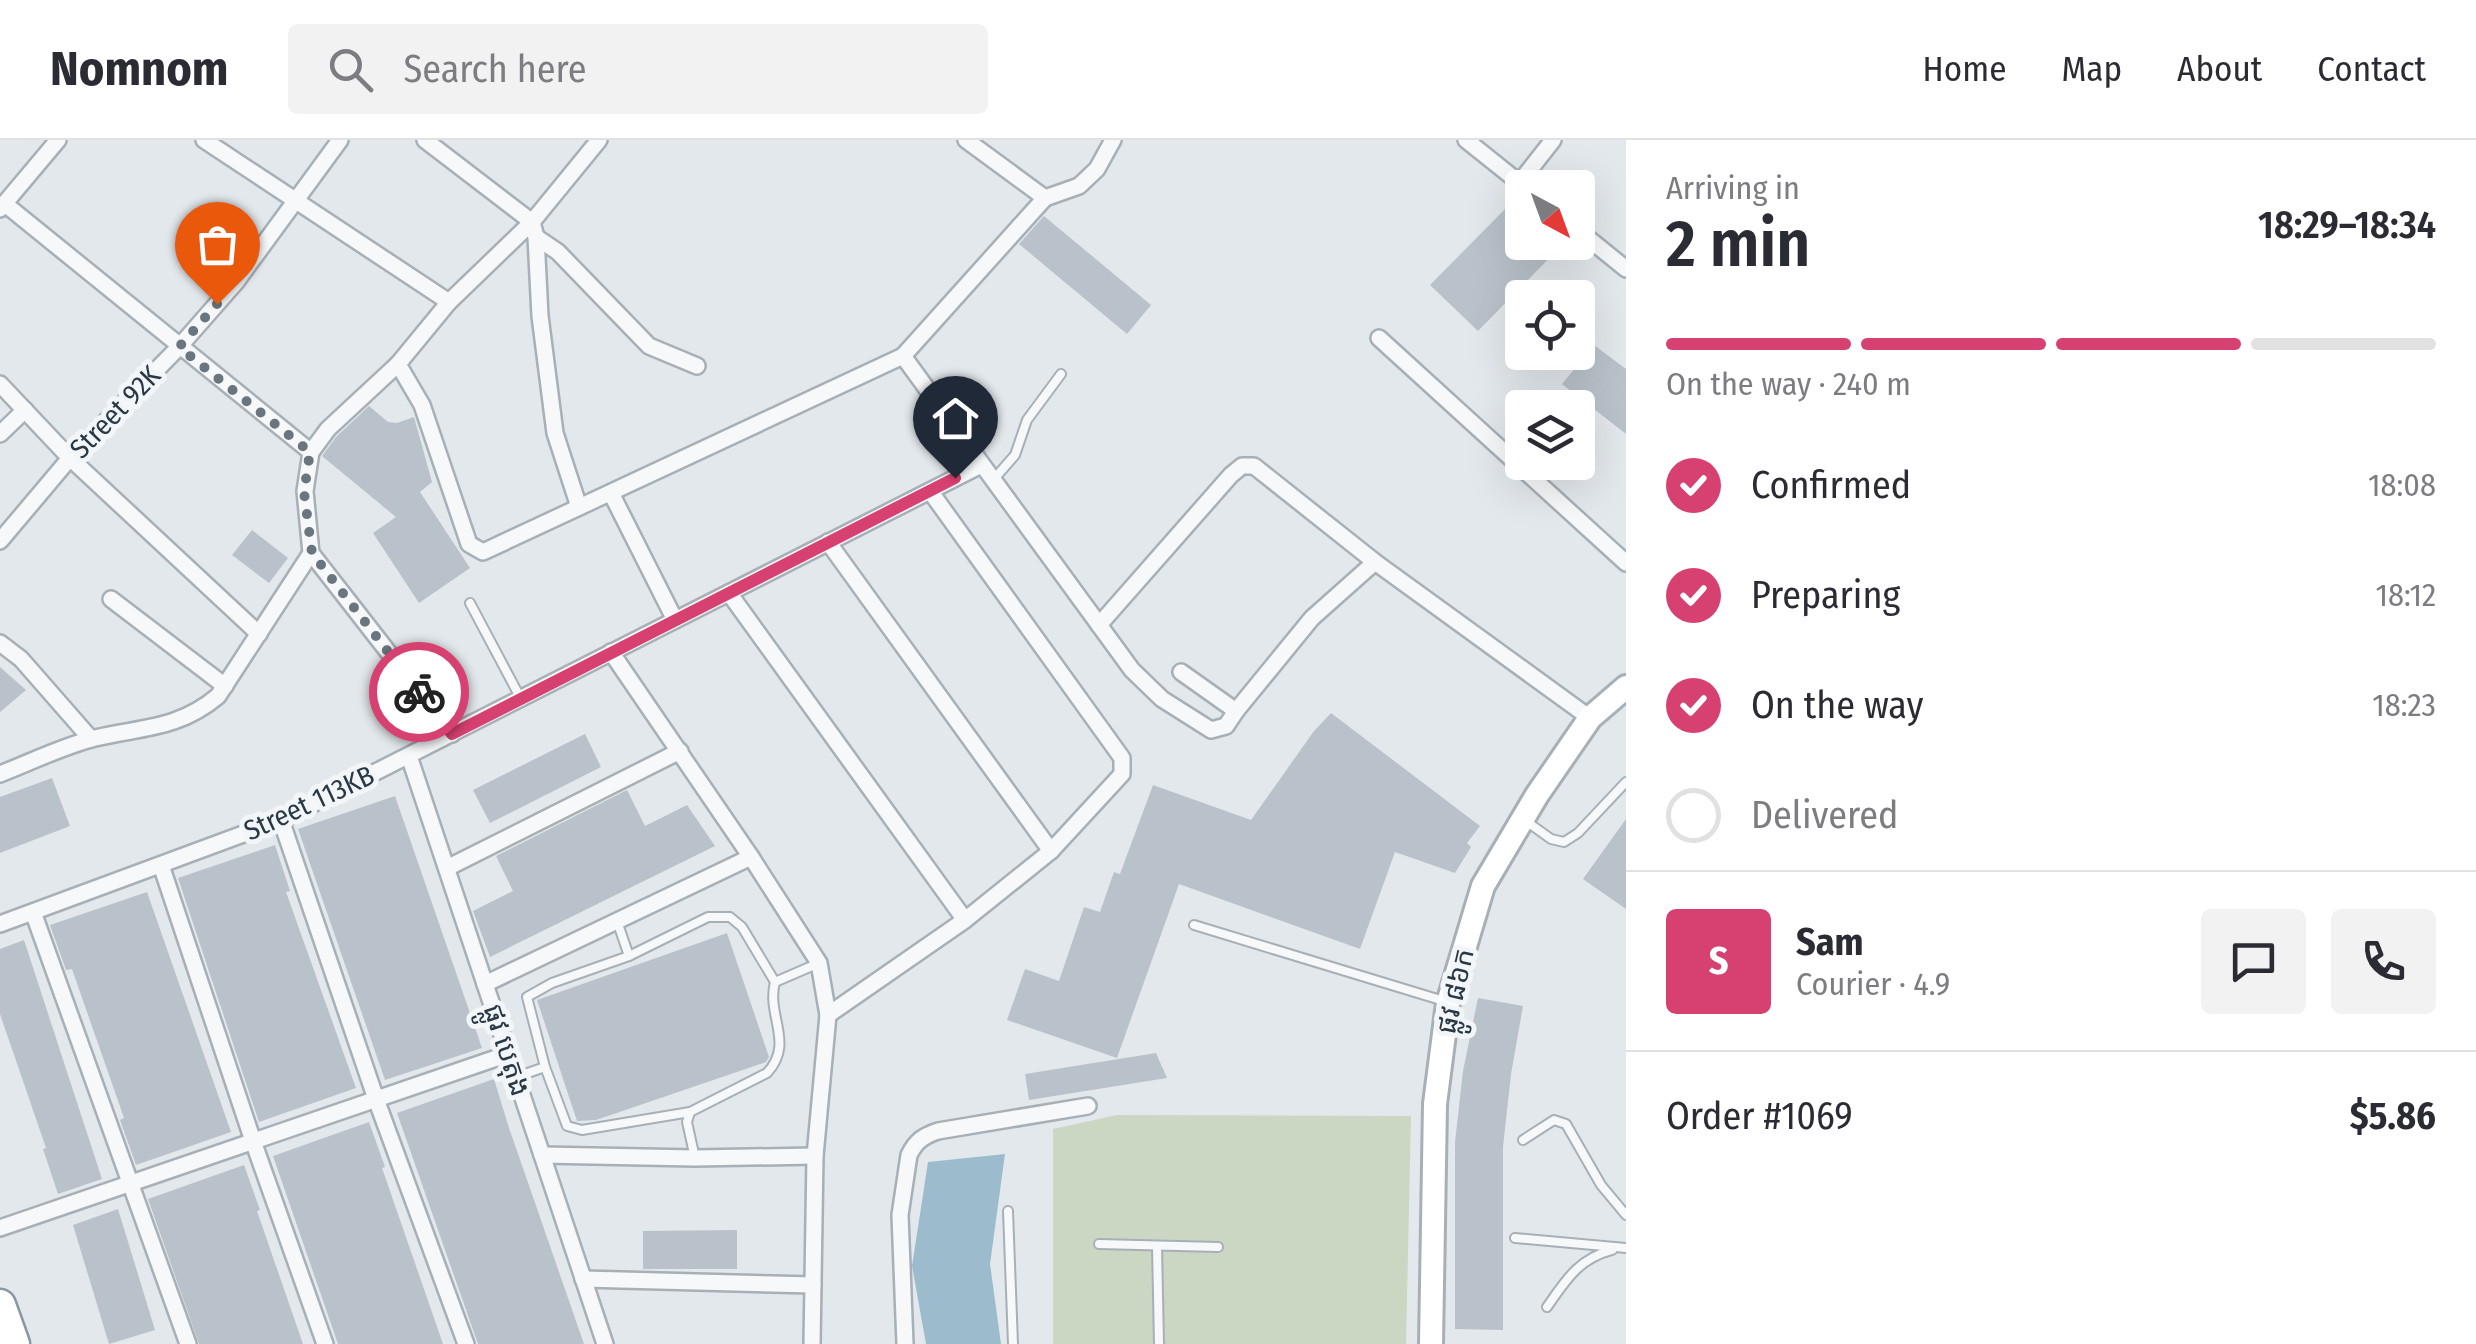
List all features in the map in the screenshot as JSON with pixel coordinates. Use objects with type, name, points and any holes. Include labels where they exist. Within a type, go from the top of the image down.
[{"type":"highway","points":[[0,1305],[14,1344]]},
{"type":"street","points":[[58,140],[2,206],[310,452]]},
{"type":"street","points":[[204,140],[449,302]]},
{"type":"street","name":"Street 92K","points":[[0,541],[70,458],[179,347],[236,282],[340,140]]},
{"type":"street","points":[[425,140],[558,252],[649,346],[698,366]]},
{"type":"street","points":[[452,734],[312,553],[304,492],[310,452],[328,429],[398,364],[449,302],[534,230],[599,140]]},
{"type":"street","points":[[966,140],[984,146],[1044,198]]},
{"type":"street","points":[[398,364],[422,405],[469,544],[483,552],[903,356],[1044,198],[1080,186],[1097,169],[1113,140]]},
{"type":"street","points":[[1466,140],[1505,171]]},
{"type":"street","points":[[1533,170],[1553,140]]},
{"type":"street","points":[[534,230],[555,432],[580,507]]},
{"type":"street","points":[[1595,244],[1626,269]]},
{"type":"street","points":[[1379,338],[1626,563]]},
{"type":"street","points":[[903,356],[1132,670],[1162,700],[1212,730],[1226,726],[1312,618],[1375,562]]},
{"type":"street","points":[[0,384],[70,458],[259,634]]},
{"type":"street","points":[[0,434],[26,410]]},
{"type":"street","name":"Street 113KB","points":[[0,924],[281,820],[980,465]]},
{"type":"street","points":[[1100,625],[1242,466],[1254,466],[1375,562],[1590,718]]},
{"type":"street","points":[[828,1015],[966,920],[1051,852],[1122,774],[1122,758],[930,491]]},
{"type":"street","points":[[611,493],[675,620]]},
{"type":"street","points":[[828,542],[1051,852]]},
{"type":"street","points":[[0,774],[91,739],[176,722],[200,712],[224,686],[312,553]]},
{"type":"street","points":[[729,593],[966,920]]},
{"type":"street","points":[[110,599],[224,686]]},
{"type":"street","points":[[0,643],[21,659],[91,739]]},
{"type":"street","points":[[612,652],[751,856],[819,964],[828,1015],[815,1156],[812,1344]]},
{"type":"street","points":[[1182,672],[1236,711]]},
{"type":"street","name":"ផ្លូវ ៨៦ក","points":[[1431,1344],[1435,1104],[1448,1002],[1483,886],[1590,718],[1622,695]]},
{"type":"street","points":[[446,868],[680,751]]},
{"type":"street","name":"ផ្លូវ បេតុង","points":[[408,756],[605,1344]]},
{"type":"street","points":[[281,820],[376,1099],[466,1344]]},
{"type":"street","points":[[485,984],[751,856]]},
{"type":"street","points":[[161,865],[252,1142],[325,1344]]},
{"type":"street","points":[[32,912],[188,1344]]},
{"type":"street","points":[[0,1228],[508,1054]]},
{"type":"street","points":[[905,1344],[900,1215],[913,1147],[924,1136],[938,1131],[1088,1106]]},
{"type":"street","points":[[542,1155],[815,1156]]},
{"type":"street","points":[[583,1279],[813,1285]]},
{"type":"lane","points":[[992,480],[1015,454],[1027,420],[1061,374]]},
{"type":"lane","points":[[470,603],[521,698]]},
{"type":"lane","points":[[1523,818],[1551,839],[1564,842],[1578,833],[1626,782]]},
{"type":"lane","points":[[730,917],[742,927],[774,982],[781,1052],[767,1073],[690,1112],[572,1129],[565,1122],[545,1067],[527,997],[552,983],[629,956],[708,918],[730,917]]},
{"type":"lane","points":[[617,921],[629,956]]},
{"type":"lane","points":[[1194,925],[1448,1002]]},
{"type":"lane","points":[[774,982],[819,964]]},
{"type":"lane","points":[[516,1077],[545,1067]]},
{"type":"lane","points":[[690,1112],[687,1122],[695,1158]]},
{"type":"lane","points":[[1523,1140],[1554,1120],[1566,1124],[1601,1185],[1626,1216]]},
{"type":"lane","points":[[1008,1211],[1013,1344]]},
{"type":"lane","points":[[1515,1238],[1623,1248]]},
{"type":"lane","points":[[1099,1244],[1218,1247]]},
{"type":"lane","points":[[1157,1246],[1159,1344]]},
{"type":"lane","points":[[1547,1307],[1575,1268],[1591,1256],[1623,1248]]},
{"type":"green space","points":[[1117,1115],[1411,1116],[1406,1344],[1053,1344],[1053,1129]]},
{"type":"water","points":[[1005,1154],[990,1264],[1001,1344],[926,1344],[912,1266],[928,1162]]},
{"type":"building","points":[[1505,209],[1505,260],[1547,260],[1528,280],[1505,280],[1505,303],[1478,331],[1430,285]]},
{"type":"building","points":[[1044,216],[1151,305],[1127,334],[1019,244]]},
{"type":"building","points":[[1595,346],[1626,369],[1626,434],[1595,410],[1595,390],[1570,390],[1562,384],[1573,370],[1595,370]]},
{"type":"building","points":[[369,406],[388,422],[414,417],[432,482],[420,492],[470,568],[419,603],[373,533],[396,517],[322,456]]},
{"type":"building","points":[[252,530],[288,558],[269,583],[232,555]]},
{"type":"building","points":[[0,667],[26,690],[0,712]]},
{"type":"building","points":[[1331,713],[1480,826],[1467,843],[1471,847],[1455,873],[1395,852],[1360,949],[1179,884],[1117,1058],[1007,1020],[1025,969],[1059,981],[1084,907],[1100,912],[1114,872],[1120,874],[1153,785],[1251,820]]},
{"type":"building","points":[[585,734],[601,767],[490,823],[473,790]]},
{"type":"building","points":[[52,778],[70,826],[0,853],[0,797]]},
{"type":"building","points":[[627,790],[645,826],[687,805],[715,846],[490,957],[473,911],[513,891],[496,856]]},
{"type":"building","points":[[395,796],[482,1048],[385,1080],[298,829]]},
{"type":"building","points":[[1626,819],[1626,909],[1583,879]]},
{"type":"building","points":[[275,845],[290,891],[286,892],[356,1088],[259,1122],[178,878]]},
{"type":"building","points":[[147,892],[231,1132],[136,1165],[120,1120],[124,1118],[72,969],[66,970],[50,925]]},
{"type":"building","points":[[727,933],[769,1057],[766,1062],[596,1120],[577,1121],[537,1000]]},
{"type":"building","points":[[24,940],[102,1179],[58,1194],[0,1014],[0,949]]},
{"type":"building","points":[[1478,998],[1523,1006],[1503,1147],[1503,1330],[1455,1329],[1455,1142],[1463,1071]]},
{"type":"building","points":[[1156,1053],[1167,1078],[1029,1100],[1025,1074]]},
{"type":"building","points":[[494,1079],[584,1344],[478,1344],[397,1113]]},
{"type":"building","points":[[369,1122],[443,1344],[338,1344],[273,1156]]},
{"type":"building","points":[[244,1165],[303,1344],[199,1344],[148,1199]]},
{"type":"building","points":[[118,1209],[155,1330],[109,1344],[73,1225]]},
{"type":"building","points":[[737,1230],[737,1269],[643,1269],[643,1231]]},
{"type":"way so far","points":[[217,304],[179,347],[310,452],[304,492],[312,553],[419,692]]},
{"type":"route","points":[[419,692],[452,734],[955,478]]}]
